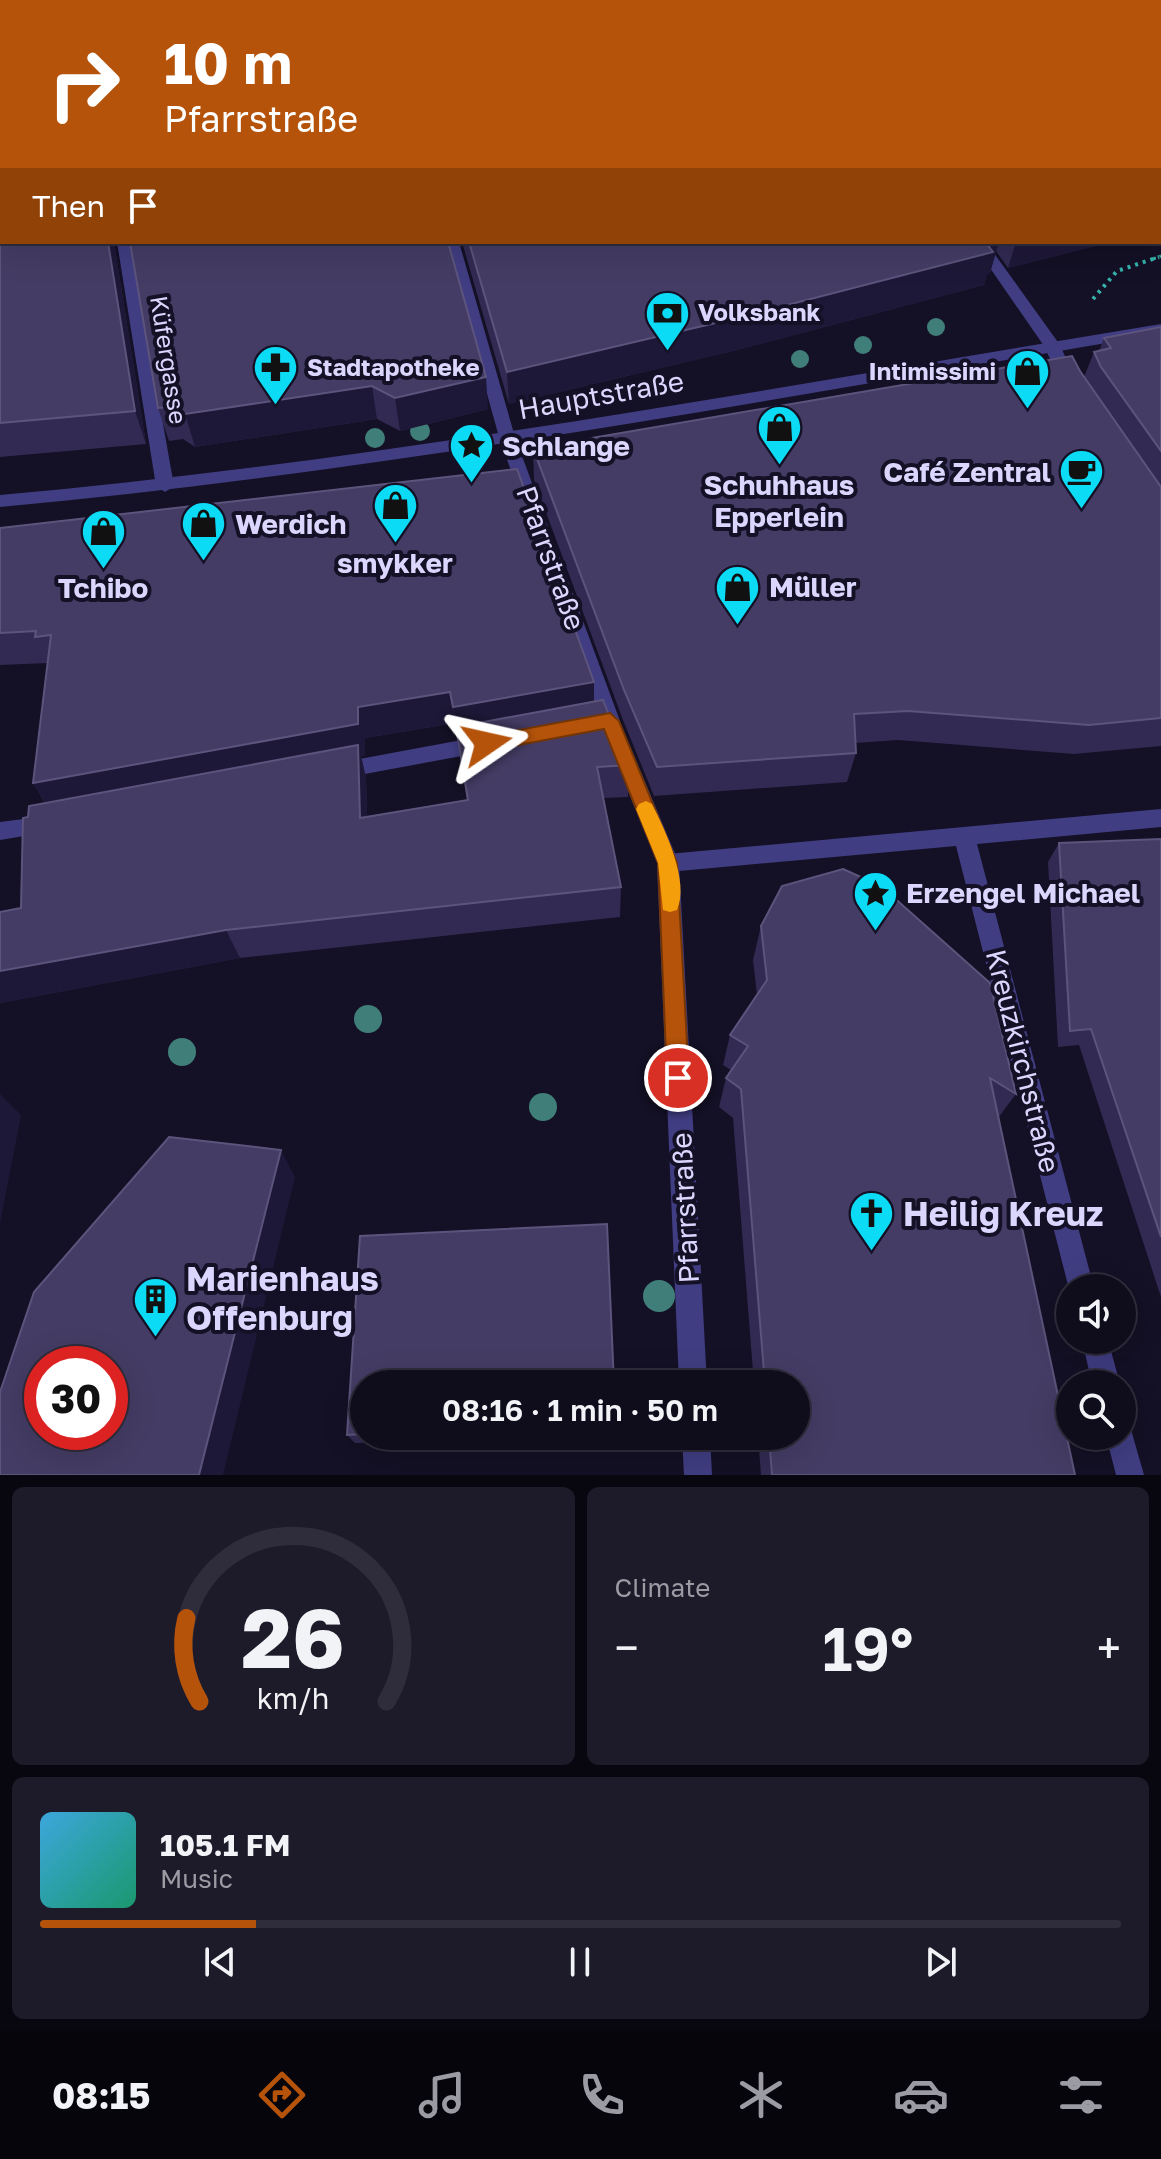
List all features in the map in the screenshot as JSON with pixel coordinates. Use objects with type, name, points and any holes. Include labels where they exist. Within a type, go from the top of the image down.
[{"type":"street","name":"Küfergasse","points":[[124,244],[165,486]]},
{"type":"street","name":"Pfarrstraße","points":[[453,244],[507,437],[602,722],[668,863],[692,1370]]},
{"type":"street","points":[[980,244],[1052,345],[1078,402]]},
{"type":"street","name":"Hauptstraße","points":[[0,501],[165,486],[507,437],[1161,329]]},
{"type":"street","points":[[319,775],[502,740]]},
{"type":"street","points":[[668,863],[1161,818]]},
{"type":"street","points":[[0,831],[73,820]]},
{"type":"street","name":"Kreuzkirchstraße","points":[[964,835],[1077,1274]]},
{"type":"street","points":[[697,1450],[698,1475]]},
{"type":"street","points":[[1124,1450],[1130,1475]]},
{"type":"path","points":[[1052,345],[1117,271],[1161,256]]},
{"type":"building","points":[[0,244],[108,244],[135,411],[0,423]]},
{"type":"building","points":[[130,244],[449,244],[486,377],[395,398],[372,386],[185,414],[173,407],[158,408]]},
{"type":"building","points":[[470,244],[987,244],[993,252],[741,317],[507,372]]},
{"type":"building","points":[[1161,327],[1161,451],[1101,367],[1094,352],[1111,348],[1104,338]]},
{"type":"building","points":[[1072,356],[1161,487],[1161,718],[1089,725],[908,711],[854,714],[856,753],[657,767],[624,690],[533,448]]},
{"type":"building","points":[[517,469],[594,682],[453,707],[450,692],[358,707],[358,724],[33,783],[51,635],[35,637],[36,631],[0,633],[0,528]]},
{"type":"building","points":[[603,700],[629,765],[597,767],[621,887],[226,930],[0,971],[0,912],[21,908],[23,818],[28,817],[29,806],[358,745],[360,818],[468,800],[456,727]]},
{"type":"building","points":[[1161,839],[1161,1237],[1091,1029],[1070,1031],[1059,843]]},
{"type":"building","name":"Heilig Kreuz","points":[[843,869],[881,886],[990,983],[1016,1094],[990,1078],[1056,1386],[1056,1450],[1070,1450],[1075,1475],[772,1475],[770,1450],[810,1450],[810,1370],[764,1370],[741,1089],[726,1078],[748,1046],[730,1035],[767,980],[761,926],[782,886]]},
{"type":"building","name":"Marienhaus Offenburg","points":[[169,1137],[281,1150],[199,1475],[0,1475],[0,1392],[34,1292]]},
{"type":"building","points":[[607,1224],[613,1370],[351,1370],[360,1236]]},
{"type":"building","points":[[350,1389],[350,1435],[347,1435]]},
{"type":"slow traffic","points":[[646,809],[668,863],[670,904]]},
{"type":"place","name":"Volksbank","points":[[667,352]]},
{"type":"place","name":"Stadtapotheke","points":[[276,407]]},
{"type":"place","name":"Intimissimi","points":[[1027,411]]},
{"type":"place","name":"Schuhhaus Epperlein","points":[[779,467]]},
{"type":"place","name":"Schlange","points":[[471,485]]},
{"type":"place","name":"Café Zentral","points":[[1082,511]]},
{"type":"place","name":"smykker","points":[[395,545]]},
{"type":"place","name":"Werdich","points":[[204,563]]},
{"type":"place","name":"Tchibo","points":[[103,570]]},
{"type":"place","name":"Müller","points":[[738,626]]},
{"type":"place","name":"Erzengel Michael","points":[[875,932]]},
{"type":"place","name":"Heilig Kreuz","points":[[872,1253]]},
{"type":"place","name":"Marienhaus Offenburg","points":[[155,1338]]},
{"type":"route","points":[[487,743],[610,721],[668,863],[678,1078]]}]
